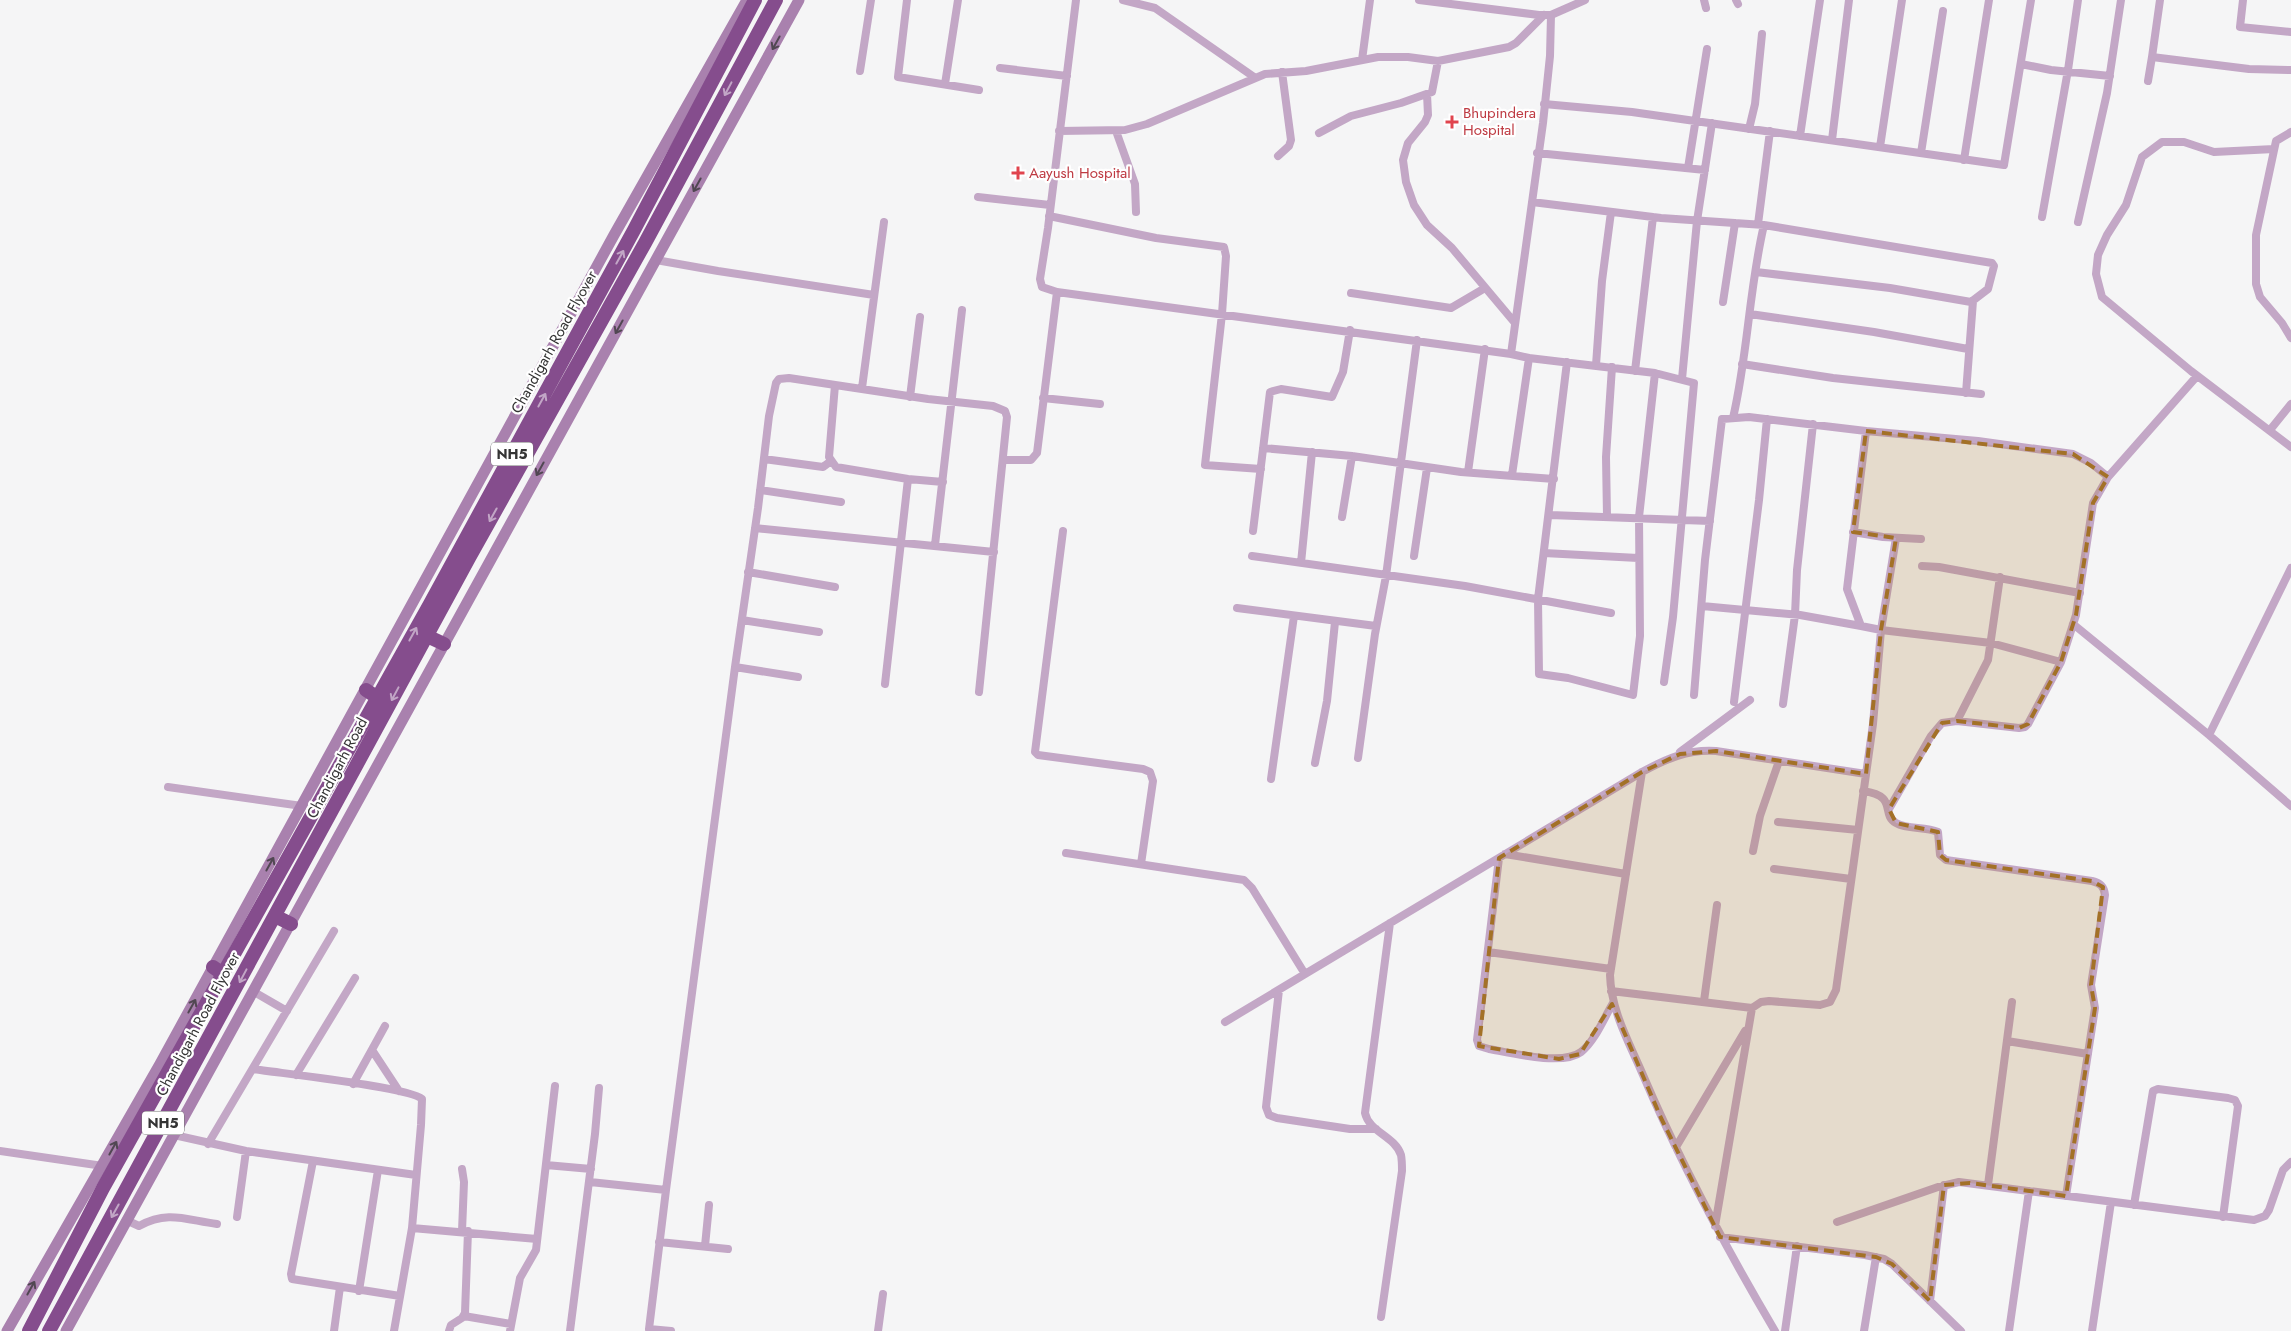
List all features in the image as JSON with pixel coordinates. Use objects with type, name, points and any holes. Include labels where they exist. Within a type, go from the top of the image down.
[{"type":"highway","name":"Chandigarh Road Flyover","points":[[372,694],[389,677],[634,230],[755,0]]},
{"type":"highway","name":"Chandigarh Road Flyover","points":[[427,636],[650,235],[776,0]]},
{"type":"highway","points":[[427,636],[444,644]]},
{"type":"highway","name":"Chandigarh Road","points":[[275,916],[427,636]]},
{"type":"highway","name":"NH5","points":[[218,970],[372,694]]},
{"type":"highway","name":"Chandigarh Road Flyover","points":[[49,1331],[275,916]]},
{"type":"highway","points":[[275,916],[292,924]]},
{"type":"highway","name":"Chandigarh Road Flyover","points":[[28,1331],[103,1188],[216,988],[218,970]]},
{"type":"main road","points":[[7,1331],[218,970],[302,806],[372,694],[600,262],[747,0]]},
{"type":"main road","points":[[66,1331],[292,924],[799,0]]},
{"type":"street","points":[[860,71],[871,0]]},
{"type":"street","points":[[907,0],[898,77],[979,90]]},
{"type":"street","points":[[945,84],[958,0]]},
{"type":"street","points":[[1076,0],[1040,279],[1042,287],[1057,292],[1222,314],[1273,323],[1350,330],[1529,358],[1655,373],[1693,382],[1695,385],[1673,616],[1664,682]]},
{"type":"street","points":[[1123,0],[1155,8],[1254,78]]},
{"type":"street","points":[[1362,60],[1370,0]]},
{"type":"street","points":[[1418,0],[1548,15]]},
{"type":"street","points":[[1488,9],[1489,0]]},
{"type":"street","points":[[1704,0],[1706,8]]},
{"type":"street","points":[[1800,136],[1820,0]]},
{"type":"street","points":[[1832,140],[1849,0]]},
{"type":"street","points":[[1880,147],[1902,0]]},
{"type":"street","points":[[1964,160],[1989,0]]},
{"type":"street","points":[[1544,104],[1632,112],[2002,166],[2005,164],[2030,0]]},
{"type":"street","points":[[2042,217],[2068,70],[2078,0]]},
{"type":"street","points":[[2078,222],[2110,76],[2121,0]]},
{"type":"street","points":[[2148,81],[2160,0]]},
{"type":"street","points":[[2243,0],[2240,27],[2291,32]]},
{"type":"street","points":[[1060,131],[1116,131],[1159,120],[1254,78],[1282,72],[1306,71],[1390,56],[1438,61],[1509,46],[1516,43],[1548,15],[1580,1]]},
{"type":"street","points":[[1921,153],[1942,11]]},
{"type":"street","points":[[1511,354],[1550,56],[1548,15]]},
{"type":"street","points":[[1749,129],[1755,104],[1762,34]]},
{"type":"street","points":[[1688,168],[1707,49]]},
{"type":"street","points":[[2152,57],[2249,70],[2291,70]]},
{"type":"street","points":[[1319,133],[1351,116],[1427,94],[1433,90],[1438,61]]},
{"type":"street","points":[[2021,64],[2051,70],[2068,70],[2110,76]]},
{"type":"street","points":[[1000,68],[1067,76]]},
{"type":"street","points":[[1278,156],[1291,143],[1282,72]]},
{"type":"street","points":[[1427,94],[1429,106],[1425,122],[1413,135],[1405,150],[1404,168],[1409,190],[1419,215],[1452,248],[1515,323]]},
{"type":"street","points":[[1682,379],[1697,221],[1712,123]]},
{"type":"street","points":[[1116,131],[1135,184],[1136,212]]},
{"type":"street","points":[[1733,418],[1740,391],[1742,364],[1756,272],[1770,132]]},
{"type":"street","points":[[2291,132],[2276,141],[2256,235],[2257,289],[2291,338]]},
{"type":"street","points":[[2274,149],[2214,152],[2184,142],[2162,142],[2142,157],[2126,205],[2106,235],[2098,255],[2096,274],[2102,297],[2197,376],[2291,447]]},
{"type":"street","points":[[1538,152],[1705,170]]},
{"type":"street","points":[[978,197],[1050,205]]},
{"type":"street","points":[[1532,202],[1653,217],[1761,225],[1992,263],[1994,266],[1990,285],[1986,292],[1973,301],[1890,288],[1756,272]]},
{"type":"street","points":[[1596,365],[1602,281],[1610,212]]},
{"type":"street","points":[[1049,216],[1156,238],[1224,247],[1226,256],[1222,314],[1205,465],[1261,469]]},
{"type":"street","points":[[1635,371],[1653,217]]},
{"type":"street","points":[[862,388],[884,222]]},
{"type":"street","points":[[1723,302],[1735,223]]},
{"type":"street","points":[[656,260],[874,295]]},
{"type":"street","points":[[1351,293],[1451,308],[1485,288]]},
{"type":"street","points":[[1003,460],[1031,460],[1036,456],[1057,292]]},
{"type":"street","points":[[1966,393],[1973,301]]},
{"type":"street","points":[[935,546],[962,310]]},
{"type":"street","points":[[1750,314],[1874,332],[1968,349]]},
{"type":"street","points":[[910,396],[920,317]]},
{"type":"street","points":[[1253,530],[1270,392],[1281,389],[1332,397],[1338,389],[1343,372],[1350,330]]},
{"type":"street","points":[[1358,758],[1376,626],[1386,576],[1416,340]]},
{"type":"street","points":[[1468,472],[1485,350]]},
{"type":"street","points":[[1512,475],[1529,358]]},
{"type":"street","points":[[1567,362],[1550,514],[1538,600],[1540,674],[1568,678],[1633,695],[1640,636],[1639,517],[1655,373]]},
{"type":"street","points":[[1742,364],[1833,378],[1981,394]]},
{"type":"street","points":[[1607,516],[1606,457],[1612,367]]},
{"type":"street","points":[[1889,809],[1937,727],[1942,723],[1957,721],[2024,727],[2061,662],[2073,624],[2080,593],[2085,547],[2093,503],[2108,477],[2197,376]]},
{"type":"street","points":[[670,1331],[649,1330],[659,1242],[769,416],[776,383],[779,379],[790,378],[993,406],[1005,411],[1007,417],[979,692]]},
{"type":"street","points":[[835,385],[829,457],[836,467],[908,479],[942,482]]},
{"type":"street","points":[[1042,398],[1100,404]]},
{"type":"street","points":[[2270,430],[2291,404]]},
{"type":"street","points":[[1694,694],[1705,560],[1721,422],[1724,418],[1767,419],[1866,431],[1978,441],[2073,454],[2091,462],[2108,477]]},
{"type":"street","points":[[1734,702],[1767,419]]},
{"type":"street","points":[[1783,704],[1795,615],[1797,570],[1813,424]]},
{"type":"street","points":[[1861,626],[1847,589],[1866,431]]},
{"type":"street","points":[[1263,448],[1352,456],[1427,468],[1554,479]]},
{"type":"street","points":[[1301,563],[1312,452]]},
{"type":"street","points":[[1342,517],[1352,456]]},
{"type":"street","points":[[764,459],[823,468],[831,460]]},
{"type":"street","points":[[1414,556],[1427,468]]},
{"type":"street","points":[[886,684],[908,479]]},
{"type":"street","points":[[760,490],[841,502]]},
{"type":"street","points":[[1550,514],[1710,521]]},
{"type":"street","points":[[755,528],[994,552]]},
{"type":"street","points":[[1063,531],[1035,752],[1038,755],[1143,769],[1150,772],[1153,781],[1141,864]]},
{"type":"street","points":[[1853,532],[1896,538],[1921,539]]},
{"type":"street","points":[[1611,991],[1752,1008],[1761,1002],[1820,1005],[1830,1002],[1836,990],[1873,724],[1881,630],[1896,538]]},
{"type":"street","points":[[1544,553],[1638,558]]},
{"type":"street","points":[[1252,556],[1465,586],[1611,613]]},
{"type":"street","points":[[1922,566],[1939,566],[2080,593]]},
{"type":"street","points":[[2209,734],[2291,568]]},
{"type":"street","points":[[748,572],[835,587]]},
{"type":"street","points":[[1957,721],[1988,660],[2000,577]]},
{"type":"street","points":[[1702,606],[1795,615],[1881,630],[1991,644],[2053,658],[2061,662]]},
{"type":"street","points":[[1237,608],[1376,626]]},
{"type":"street","points":[[1271,779],[1294,616]]},
{"type":"street","points":[[742,620],[819,632]]},
{"type":"street","points":[[1315,763],[1326,701],[1335,622]]},
{"type":"street","points":[[2073,624],[2209,734],[2291,806]]},
{"type":"street","points":[[735,667],[798,677]]},
{"type":"street","points":[[1225,1022],[1642,772],[1677,755],[1750,700]]},
{"type":"street","points":[[1677,755],[1702,750],[1716,750],[1866,774]]},
{"type":"street","points":[[1753,851],[1760,816],[1779,761]]},
{"type":"street","points":[[1642,772],[1611,970],[1613,1003],[1676,1147],[1720,1237],[1774,1331]]},
{"type":"street","points":[[168,787],[302,806]]},
{"type":"street","points":[[1863,791],[1880,795],[1889,809],[1890,816],[1896,823],[1938,832],[1940,855],[1946,860],[2092,881],[2100,884],[2105,894],[2091,985],[2095,1008],[2066,1196]]},
{"type":"street","points":[[1778,822],[1858,830]]},
{"type":"street","points":[[1066,853],[1244,880],[1252,888],[1305,974]]},
{"type":"street","points":[[1502,856],[1626,874]]},
{"type":"street","points":[[1502,856],[1477,1040],[1479,1046],[1559,1059],[1574,1056],[1580,1054],[1591,1041],[1613,1003]]},
{"type":"street","points":[[1774,869],[1851,879]]},
{"type":"street","points":[[1704,1001],[1718,905]]},
{"type":"street","points":[[1382,1318],[1402,1171],[1401,1156],[1396,1147],[1369,1123],[1365,1112],[1390,924]]},
{"type":"street","points":[[208,1144],[334,931]]},
{"type":"street","points":[[1488,952],[1611,970]]},
{"type":"street","points":[[296,1075],[356,978]]},
{"type":"street","points":[[1279,990],[1266,1107],[1269,1115],[1277,1118],[1335,1127],[1376,1129]]},
{"type":"street","points":[[254,992],[288,1011]]},
{"type":"street","points":[[1988,1185],[2012,1002]]},
{"type":"street","points":[[1715,1226],[1752,1008]]},
{"type":"street","points":[[353,1084],[385,1026]]},
{"type":"street","points":[[1676,1147],[1748,1026]]},
{"type":"street","points":[[2007,1041],[2088,1054]]},
{"type":"street","points":[[372,1050],[399,1091]]},
{"type":"street","points":[[252,1069],[399,1091],[418,1096],[423,1102],[412,1228],[394,1331]]},
{"type":"street","points":[[450,1331],[453,1323],[464,1316],[511,1327],[520,1278],[523,1269],[533,1257],[537,1238],[555,1086]]},
{"type":"street","points":[[570,1331],[590,1182],[599,1088]]},
{"type":"street","points":[[2134,1205],[2152,1091],[2158,1089],[2228,1098],[2235,1100],[2238,1106],[2223,1217]]},
{"type":"street","points":[[174,1135],[246,1151],[416,1175]]},
{"type":"street","points":[[0,1151],[103,1166]]},
{"type":"street","points":[[237,1216],[246,1151]]},
{"type":"street","points":[[313,1161],[291,1277],[296,1281],[400,1296]]},
{"type":"street","points":[[1837,1222],[1944,1185],[1959,1182],[2254,1220],[2265,1216],[2269,1210],[2283,1170],[2291,1162]]},
{"type":"street","points":[[546,1165],[591,1169]]},
{"type":"street","points":[[462,1169],[468,1267],[464,1316]]},
{"type":"street","points":[[360,1291],[378,1170]]},
{"type":"street","points":[[590,1182],[666,1190]]},
{"type":"street","points":[[1930,1301],[1944,1185]]},
{"type":"street","points":[[2009,1331],[2029,1190]]},
{"type":"street","points":[[2092,1331],[2111,1202]]},
{"type":"street","points":[[705,1246],[709,1205]]},
{"type":"street","points":[[126,1220],[139,1226],[153,1218],[168,1216],[217,1224]]},
{"type":"street","points":[[412,1228],[537,1238]]},
{"type":"street","points":[[1720,1237],[1876,1257],[1892,1264],[1958,1329]]},
{"type":"street","points":[[659,1242],[728,1249]]},
{"type":"street","points":[[1785,1331],[1797,1246]]},
{"type":"street","points":[[1864,1331],[1876,1257]]},
{"type":"street","points":[[334,1331],[340,1287]]},
{"type":"street","points":[[878,1331],[883,1294]]},
{"type":"highlighted area","points":[[1866,431],[2073,454],[2108,477],[2093,503],[2076,615],[2061,662],[2028,724],[2019,728],[1957,721],[1942,723],[1889,809],[1896,823],[1938,832],[1940,855],[1946,860],[2092,881],[2103,887],[2091,985],[2095,1008],[2066,1196],[1970,1183],[1944,1185],[1930,1301],[1892,1264],[1876,1257],[1720,1237],[1661,1118],[1612,1004],[1580,1054],[1559,1059],[1479,1046],[1499,858],[1642,772],[1680,754],[1716,751],[1866,774],[1881,630],[1896,538],[1853,532]]},
{"type":"place","name":"Bhupindera Hospital","points":[[1452,122]]},
{"type":"place","name":"Aayush Hospital","points":[[1018,173]]}]
